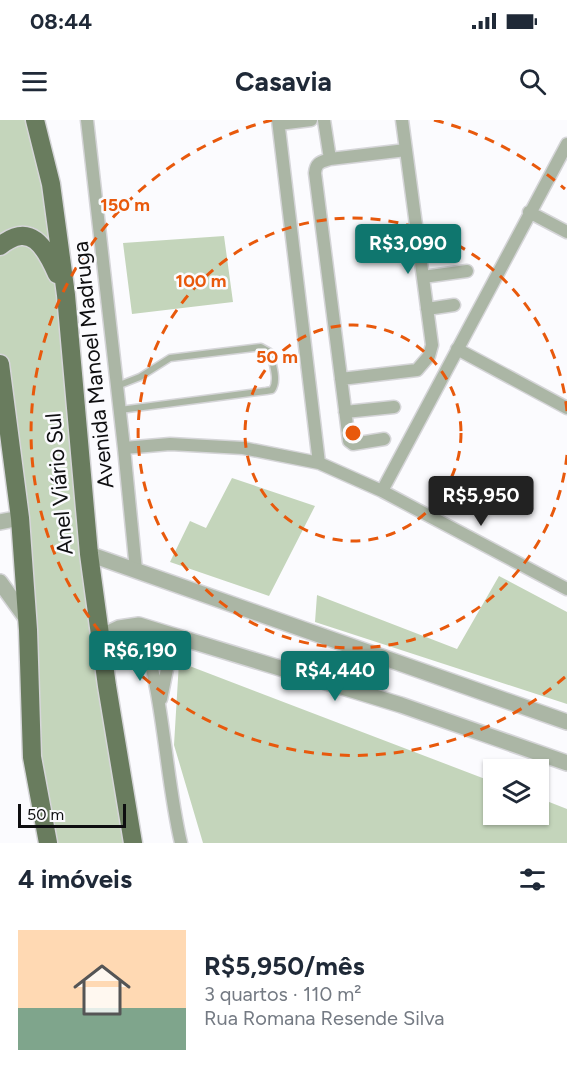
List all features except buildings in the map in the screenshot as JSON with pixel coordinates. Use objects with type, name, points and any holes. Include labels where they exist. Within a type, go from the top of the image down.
[{"type":"main road","name":"Anel Viário Sul","points":[[35,120],[51,184],[66,295],[89,554],[132,842]]},
{"type":"main road","points":[[0,246],[18,236],[33,237],[47,251],[66,295]]},
{"type":"main road","name":"Anel Viário Sul","points":[[0,364],[20,518],[28,621],[32,757],[48,843]]},
{"type":"street","name":"Avenida Manoel Madruga","points":[[87,120],[136,570]]},
{"type":"street","points":[[311,120],[278,122],[319,463]]},
{"type":"street","points":[[324,120],[330,159]]},
{"type":"street","points":[[341,380],[417,370],[429,356],[432,345],[402,120]]},
{"type":"street","points":[[382,491],[567,144]]},
{"type":"street","points":[[384,439],[351,444],[315,173],[316,165],[330,159],[406,150]]},
{"type":"street","points":[[530,212],[567,232]]},
{"type":"street","points":[[423,277],[467,271]]},
{"type":"street","points":[[427,309],[454,305]]},
{"type":"street","points":[[457,349],[567,408]]},
{"type":"street","points":[[345,412],[393,407]]},
{"type":"street","points":[[124,448],[170,444],[243,448],[319,463],[382,491],[567,589]]},
{"type":"street","points":[[0,522],[20,518]]},
{"type":"street","points":[[89,554],[567,722]]},
{"type":"street","points":[[0,582],[28,621]]},
{"type":"street","points":[[100,637],[119,628],[139,625],[401,705],[567,763]]},
{"type":"street","points":[[139,625],[149,652],[160,706],[175,816],[181,843]]},
{"type":"street","points":[[160,706],[169,659],[182,638]]},
{"type":"lane","points":[[117,386],[140,377],[170,358],[261,347],[270,352],[275,380],[272,390],[120,410]]},
{"type":"green space","points":[[0,120],[36,120],[133,843],[48,843],[0,364]]},
{"type":"green space","points":[[224,236],[233,302],[132,314],[123,243]]},
{"type":"green space","points":[[232,478],[315,506],[269,596],[170,562],[190,521],[206,528]]},
{"type":"green space","points":[[499,576],[567,612],[567,704],[315,622],[317,595],[457,649]]},
{"type":"green space","points":[[179,662],[483,778],[483,825],[549,825],[549,802],[567,809],[567,843],[203,843],[174,745]]}]
